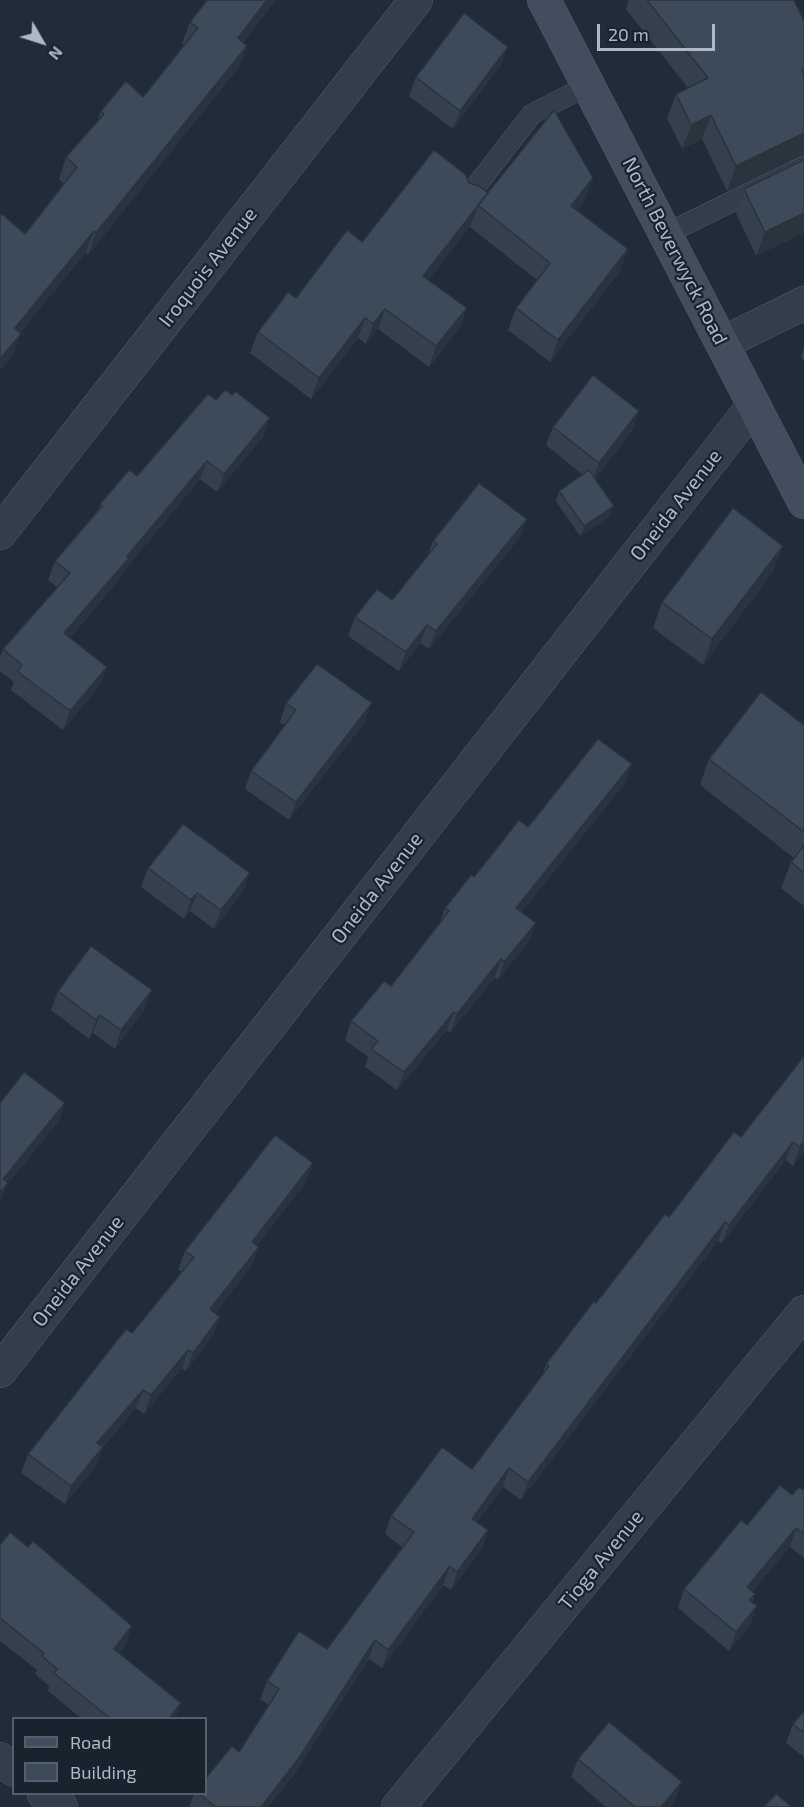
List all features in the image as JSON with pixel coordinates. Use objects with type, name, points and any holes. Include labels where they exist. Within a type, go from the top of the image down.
[{"type":"street","name":"Iroquois Avenue","points":[[0,533],[416,0]]},
{"type":"street","name":"North Beverwyck Road","points":[[544,0],[804,502]]},
{"type":"street","points":[[723,343],[804,303]]},
{"type":"street","name":"Oneida Avenue","points":[[0,1371],[754,405]]},
{"type":"street","name":"Tioga Avenue","points":[[398,1807],[804,1312]]},
{"type":"street","points":[[45,1795],[61,1807]]},
{"type":"lane","points":[[469,195],[532,114],[589,85]]},
{"type":"lane","points":[[666,234],[804,166]]},
{"type":"building","points":[[207,0],[267,0],[238,38],[247,46],[96,233],[94,231],[15,328],[21,334],[0,359],[0,216],[2,214],[25,234],[77,167],[66,157],[104,114],[101,111],[126,81],[143,97],[198,28],[190,22]]},
{"type":"building","points":[[647,0],[794,0],[804,21],[804,69],[802,70],[804,75],[804,133],[736,166],[711,115],[691,125],[676,94],[708,78]]},
{"type":"building","points":[[464,13],[508,47],[460,111],[416,77]]},
{"type":"building","points":[[554,110],[593,178],[571,206],[628,249],[558,340],[516,308],[550,263],[478,205]]},
{"type":"building","points":[[434,150],[465,174],[469,183],[479,186],[488,193],[423,276],[467,308],[436,346],[385,309],[373,324],[365,318],[319,378],[258,332],[288,292],[296,298],[347,230],[362,242]]},
{"type":"building","points":[[804,160],[804,213],[765,232],[744,189]]},
{"type":"building","points":[[593,375],[639,411],[599,463],[553,427]]},
{"type":"building","points":[[225,390],[232,395],[235,391],[270,418],[224,474],[207,461],[127,556],[129,558],[64,633],[107,667],[70,711],[18,672],[22,665],[3,649],[70,573],[55,561],[129,470],[137,476],[208,394],[216,400]]},
{"type":"building","points":[[589,470],[614,506],[584,526],[559,491]]},
{"type":"building","points":[[479,483],[527,519],[436,631],[427,625],[406,652],[355,617],[377,589],[392,600],[437,544],[433,541]]},
{"type":"building","points":[[733,508],[783,546],[712,639],[662,602]]},
{"type":"building","points":[[317,664],[372,703],[296,802],[251,771],[296,710],[286,703]]},
{"type":"building","points":[[761,692],[804,725],[804,832],[709,759]]},
{"type":"building","points":[[598,739],[632,764],[516,908],[536,923],[504,962],[501,959],[457,1014],[454,1012],[404,1072],[371,1049],[378,1041],[351,1021],[384,981],[391,986],[449,911],[445,908],[471,875],[474,877],[519,820],[528,827]]},
{"type":"building","points":[[183,824],[250,873],[221,910],[197,893],[191,900],[148,868]]},
{"type":"building","points":[[804,845],[804,873],[791,862]]},
{"type":"building","points":[[91,946],[152,990],[121,1030],[100,1015],[96,1020],[58,991]]},
{"type":"building","points":[[804,1056],[804,1142],[800,1147],[793,1142],[729,1225],[725,1222],[528,1482],[509,1468],[472,1519],[488,1530],[457,1572],[450,1566],[388,1650],[375,1640],[299,1758],[261,1807],[216,1807],[200,1795],[207,1795],[207,1777],[232,1746],[239,1752],[279,1689],[267,1681],[299,1631],[327,1649],[414,1532],[391,1516],[442,1447],[472,1469],[549,1366],[546,1364],[594,1301],[596,1303],[665,1214],[669,1217],[734,1132],[741,1137]]},
{"type":"building","points":[[24,1072],[65,1103],[3,1179],[8,1183],[0,1193],[0,1103]]},
{"type":"building","points":[[275,1135],[313,1163],[252,1242],[259,1247],[210,1309],[220,1317],[193,1353],[188,1350],[151,1395],[143,1390],[97,1443],[103,1447],[71,1486],[28,1454],[126,1329],[132,1333],[194,1257],[185,1251]]},
{"type":"building","points":[[780,1485],[792,1495],[799,1487],[804,1490],[804,1534],[796,1528],[747,1587],[755,1594],[749,1600],[757,1606],[736,1632],[684,1589],[741,1520],[747,1525]]},
{"type":"building","points":[[10,1532],[28,1547],[33,1541],[132,1626],[114,1649],[181,1703],[170,1717],[109,1717],[54,1673],[57,1669],[42,1656],[44,1653],[0,1618],[0,1545]]},
{"type":"building","points":[[804,1711],[804,1733],[793,1724]]},
{"type":"building","points":[[609,1722],[682,1782],[661,1807],[635,1807],[578,1759]]},
{"type":"building","points":[[776,1794],[792,1807],[764,1807]]}]
